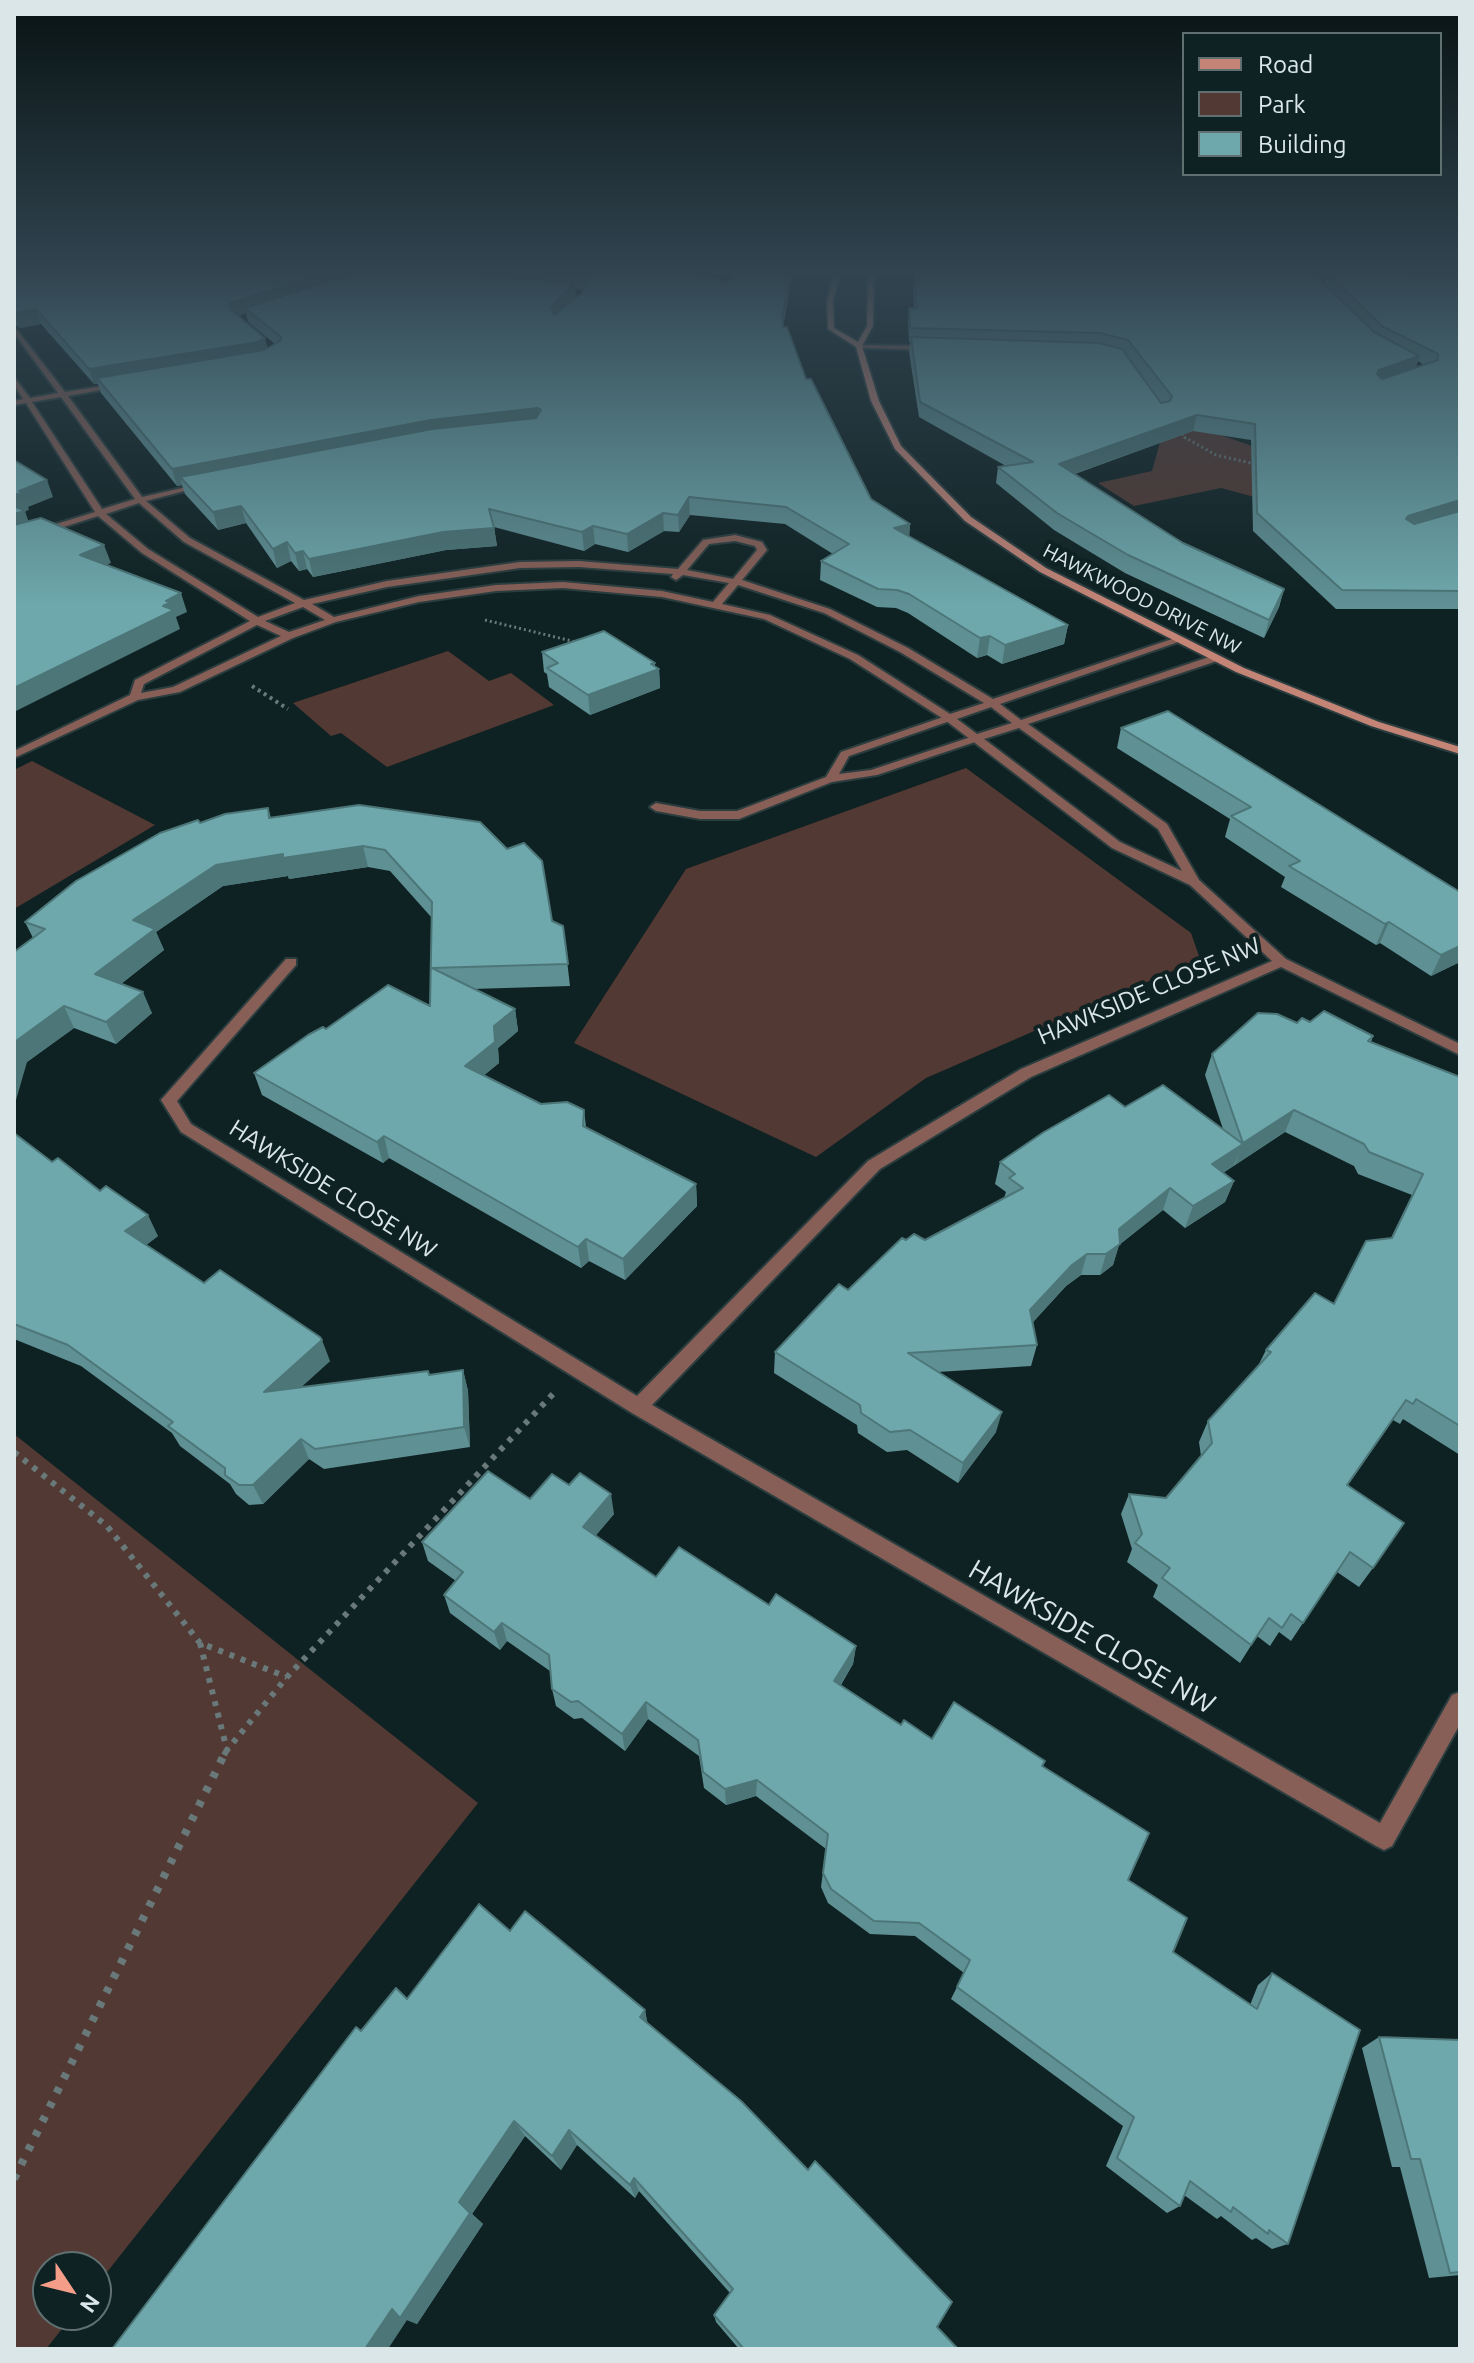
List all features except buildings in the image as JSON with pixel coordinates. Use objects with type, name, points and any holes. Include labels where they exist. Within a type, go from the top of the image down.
[{"type":"street","points":[[17,384],[100,513],[145,551],[257,621],[289,636]]},
{"type":"street","points":[[56,384],[140,500],[187,540],[333,620]]},
{"type":"street","points":[[14,403],[124,384]]},
{"type":"street","name":"HAWKWOOD DRIVE NW","points":[[870,384],[898,447],[968,519],[1043,570],[1216,658],[1375,724],[1460,751]]},
{"type":"street","points":[[14,540],[140,500],[213,483]]},
{"type":"street","points":[[662,594],[706,542],[735,538],[759,544],[762,550],[717,604]]},
{"type":"street","name":"HAWKSIDE CLOSE NW","points":[[1194,882],[1163,827],[1022,723],[904,650],[827,611],[737,582],[681,572],[579,564],[520,565],[413,579],[305,603],[257,621],[139,682],[135,697],[176,690],[289,636],[333,620],[419,599],[496,588],[563,585],[662,594],[767,617],[854,657],[977,738],[1116,845],[1194,882],[1281,962],[1460,1050]]},
{"type":"street","points":[[830,779],[845,754],[1179,640]]},
{"type":"street","points":[[656,807],[700,815],[739,815],[830,779],[873,773],[1216,658]]},
{"type":"street","points":[[14,755],[135,697]]},
{"type":"street","name":"HAWKSIDE CLOSE NW","points":[[291,962],[169,1100],[186,1128],[639,1407],[1384,1838],[1460,1703]]},
{"type":"street","name":"HAWKSIDE CLOSE NW","points":[[639,1407],[874,1165],[1026,1073],[1281,962]]},
{"type":"path","points":[[1177,427],[1186,439],[1216,455],[1258,464]]},
{"type":"path","points":[[485,620],[585,644]]},
{"type":"path","points":[[14,2179],[227,1750],[287,1677],[554,1394]]},
{"type":"path","points":[[14,1452],[107,1526],[200,1643],[227,1750]]},
{"type":"path","points":[[200,1643],[287,1677]]},
{"type":"green space","points":[[1164,429],[1212,432],[1321,470],[1363,526],[1221,488],[1134,506],[1098,483],[1152,471]]},
{"type":"green space","points":[[448,651],[489,681],[511,673],[554,705],[387,767],[341,733],[331,736],[293,703]]},
{"type":"green space","points":[[32,761],[155,825],[14,909],[14,770]]},
{"type":"green space","points":[[966,768],[1191,933],[1200,959],[926,1078],[816,1157],[574,1043],[686,869]]},
{"type":"green space","points":[[14,1434],[478,1803],[112,2266],[112,2251],[32,2251],[32,2331],[60,2331],[46,2349],[14,2349]]}]
